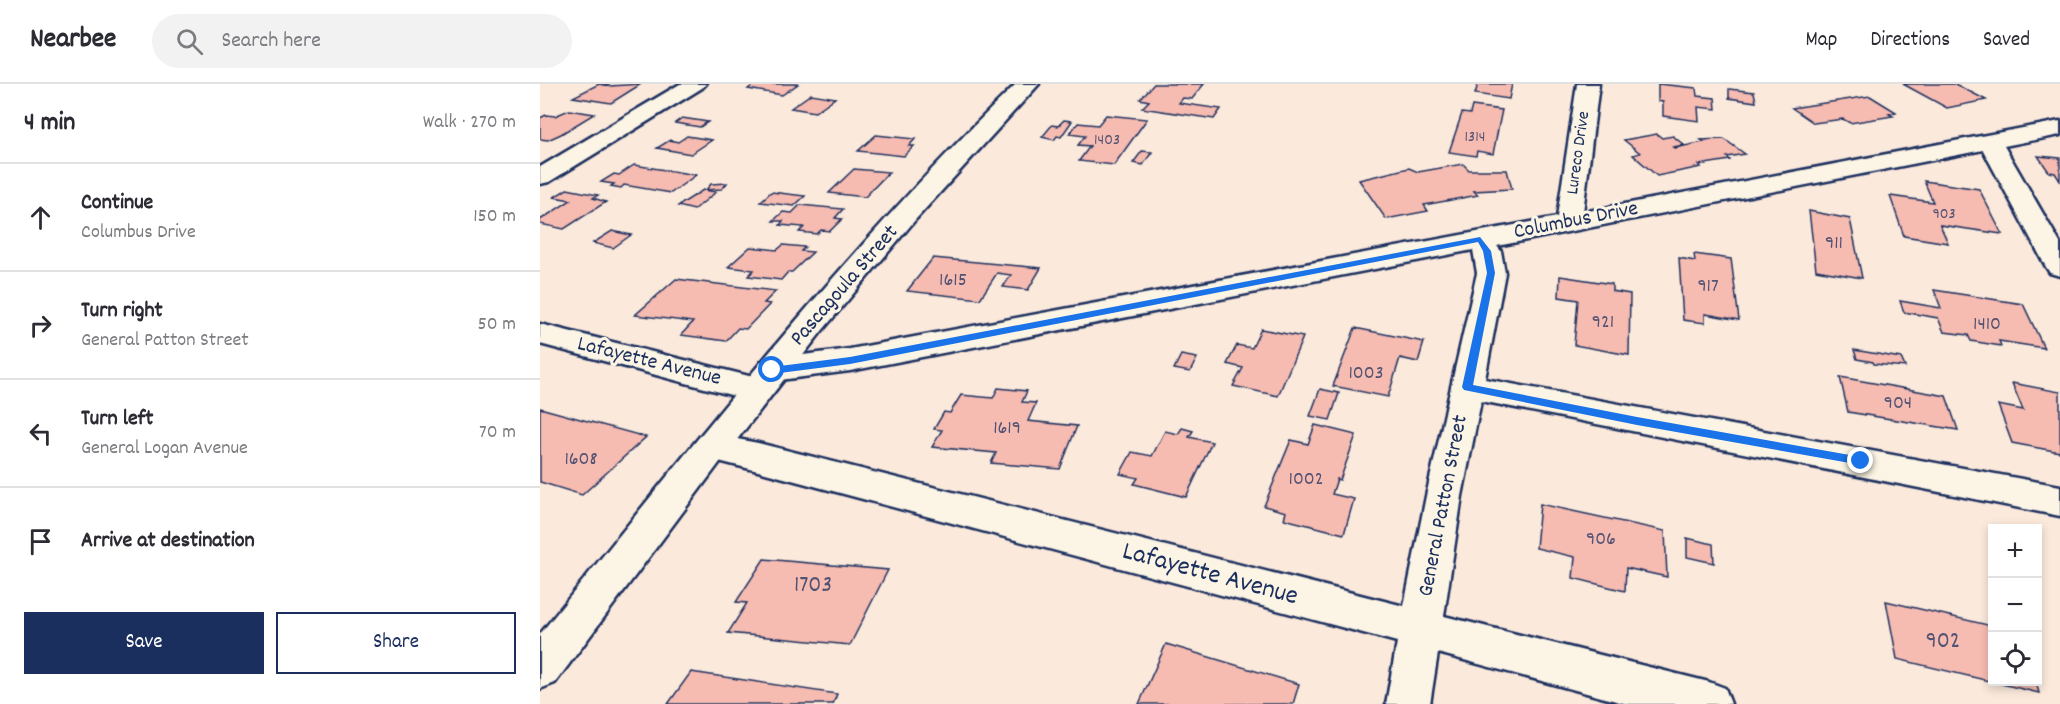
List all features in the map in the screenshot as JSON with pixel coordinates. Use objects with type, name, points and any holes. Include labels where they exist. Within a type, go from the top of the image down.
[{"type":"street","points":[[540,177],[694,84]]},
{"type":"street","name":"Pascagoula Street","points":[[540,668],[711,447],[838,290],[965,148],[1028,84]]},
{"type":"street","name":"Lureco Drive","points":[[1569,222],[1588,84]]},
{"type":"street","name":"Columbus Drive","points":[[765,380],[850,360],[2060,128]]},
{"type":"street","points":[[1990,141],[2060,267]]},
{"type":"street","name":"General Patton Street","points":[[1408,704],[1444,496],[1491,273],[1487,251],[1480,240]]},
{"type":"street","name":"Lafayette Avenue","points":[[540,334],[765,380]]},
{"type":"street","points":[[1467,387],[2060,501]]},
{"type":"street","name":"Lafayette Avenue","points":[[711,447],[781,463],[1709,704]]},
{"type":"building","points":[[599,84],[610,86],[641,84],[611,103],[573,97]]},
{"type":"building","points":[[755,84],[798,84],[782,95],[748,89]]},
{"type":"building","points":[[1154,84],[1204,84],[1192,99],[1183,98],[1179,103],[1221,109],[1214,119],[1142,108],[1149,101],[1140,99]]},
{"type":"building","points":[[1478,84],[1512,84],[1509,99],[1475,94]]},
{"type":"building","points":[[1658,84],[1696,88],[1697,96],[1715,98],[1716,109],[1698,107],[1699,121],[1663,116],[1663,102],[1658,101]]},
{"type":"building","points":[[1903,84],[1955,84],[1986,100],[1947,108]]},
{"type":"building","points":[[1729,89],[1754,92],[1756,102],[1729,98]]},
{"type":"building","points":[[811,94],[835,98],[815,112],[791,108]]},
{"type":"building","points":[[1870,96],[1896,112],[1889,114],[1893,116],[1850,123],[1843,119],[1814,123],[1792,108]]},
{"type":"building","points":[[1472,106],[1502,110],[1493,154],[1477,151],[1476,156],[1449,152],[1462,113],[1470,114]]},
{"type":"building","points":[[569,110],[594,114],[561,134],[548,140],[540,139],[540,118],[546,115],[555,116]]},
{"type":"building","points":[[1106,115],[1147,119],[1114,165],[1079,161],[1090,146],[1078,145],[1085,136],[1069,134],[1078,123],[1098,125]]},
{"type":"building","points":[[682,118],[708,122],[700,127],[675,123]]},
{"type":"building","points":[[1064,120],[1072,121],[1061,137],[1057,136],[1054,140],[1042,137],[1052,125],[1058,126]]},
{"type":"building","points":[[1657,134],[1662,138],[1673,136],[1684,145],[1673,147],[1675,148],[1704,142],[1701,140],[1724,139],[1745,154],[1727,157],[1730,160],[1657,176],[1633,155],[1640,153],[1624,140]]},
{"type":"building","points":[[876,135],[915,139],[909,146],[914,146],[904,156],[858,151]]},
{"type":"building","points":[[687,136],[712,140],[691,154],[657,148],[670,140],[678,142]]},
{"type":"building","points":[[1142,151],[1152,152],[1143,165],[1133,163]]},
{"type":"building","points":[[2038,156],[2060,158],[2060,181],[2055,173],[2049,172]]},
{"type":"building","points":[[1463,164],[1469,170],[1507,170],[1512,189],[1474,191],[1478,195],[1424,205],[1428,211],[1386,219],[1359,180],[1409,168],[1418,172]]},
{"type":"building","points":[[634,165],[696,175],[671,193],[624,185],[621,188],[611,186],[614,184],[601,182],[614,174],[619,175]]},
{"type":"building","points":[[854,169],[889,172],[865,197],[829,193]]},
{"type":"building","points":[[1924,181],[1979,189],[2002,234],[1940,225],[1948,243],[1904,236],[1890,196],[1933,202]]},
{"type":"building","points":[[727,183],[722,189],[706,190],[711,184]]},
{"type":"building","points":[[567,189],[598,195],[593,198],[606,202],[564,229],[540,224],[540,220],[571,200],[554,197]]},
{"type":"building","points":[[703,190],[716,192],[694,210],[678,206]]},
{"type":"building","points":[[771,192],[805,196],[794,206],[760,202]]},
{"type":"building","points":[[800,205],[843,209],[835,218],[842,219],[830,231],[821,230],[817,234],[799,232],[804,227],[780,225],[783,221],[773,221],[783,212],[792,213]]},
{"type":"building","points":[[1809,211],[1850,219],[1862,278],[1816,270]]},
{"type":"building","points":[[612,231],[631,235],[613,248],[593,243]]},
{"type":"building","points":[[783,245],[805,247],[801,251],[813,252],[781,280],[748,276],[754,270],[728,267],[750,247],[777,250]]},
{"type":"building","points":[[1694,254],[1731,259],[1739,320],[1705,314],[1705,323],[1683,320],[1679,258],[1695,261]]},
{"type":"building","points":[[933,258],[1041,268],[1028,290],[1003,287],[1011,275],[997,273],[980,299],[907,291]]},
{"type":"building","points":[[1560,276],[1612,284],[1612,291],[1630,294],[1629,355],[1574,345],[1578,300],[1559,297]]},
{"type":"building","points":[[676,279],[776,291],[764,303],[770,304],[746,329],[738,328],[726,341],[681,335],[693,322],[635,315]]},
{"type":"building","points":[[1934,290],[2023,304],[2044,348],[1999,341],[2001,346],[1971,341],[1968,335],[1944,332],[1938,318],[1904,312],[1900,301],[1941,308]]},
{"type":"building","points":[[1355,328],[1424,342],[1418,362],[1400,358],[1388,397],[1333,386]]},
{"type":"building","points":[[1261,329],[1303,337],[1278,396],[1233,386],[1243,368],[1227,364],[1237,345],[1252,348]]},
{"type":"building","points":[[1854,350],[1901,358],[1905,367],[1874,364],[1857,359]]},
{"type":"building","points":[[1181,355],[1197,358],[1190,372],[1174,369]]},
{"type":"building","points":[[1840,377],[1946,396],[1958,430],[1848,412]]},
{"type":"building","points":[[2012,383],[2060,392],[2060,452],[2012,443],[1998,405],[2023,410]]},
{"type":"building","points":[[998,388],[1027,391],[1022,402],[1036,403],[1028,421],[1077,426],[1060,469],[991,463],[996,453],[932,447],[942,430],[934,429],[944,412],[950,413],[961,395],[993,398]]},
{"type":"building","points":[[1320,389],[1339,393],[1330,420],[1310,416]]},
{"type":"building","points":[[540,408],[646,437],[582,495],[540,482]]},
{"type":"building","points":[[1315,425],[1356,435],[1340,480],[1337,479],[1332,494],[1354,499],[1344,534],[1284,519],[1286,512],[1264,506],[1291,440],[1308,444]]},
{"type":"building","points":[[1182,428],[1193,431],[1189,437],[1212,442],[1186,497],[1134,484],[1138,478],[1120,474],[1132,452],[1152,456],[1165,431],[1178,434]]},
{"type":"building","points":[[1540,504],[1665,531],[1667,577],[1626,568],[1625,591],[1573,578],[1575,557],[1536,548]]},
{"type":"building","points":[[1687,538],[1713,544],[1714,563],[1687,557]]},
{"type":"building","points":[[764,559],[888,570],[850,645],[728,633],[747,603],[736,602]]},
{"type":"building","points":[[1886,601],[1988,625],[1988,681],[1897,659]]},
{"type":"building","points":[[1166,644],[1299,684],[1293,704],[1139,704]]},
{"type":"building","points":[[691,672],[837,694],[833,704],[668,704]]},
{"type":"building","points":[[2010,686],[2037,686],[2039,693]]},
{"type":"route","points":[[772,370],[850,360],[1480,240],[1487,251],[1491,273],[1467,387],[1637,421],[1861,461]]}]
